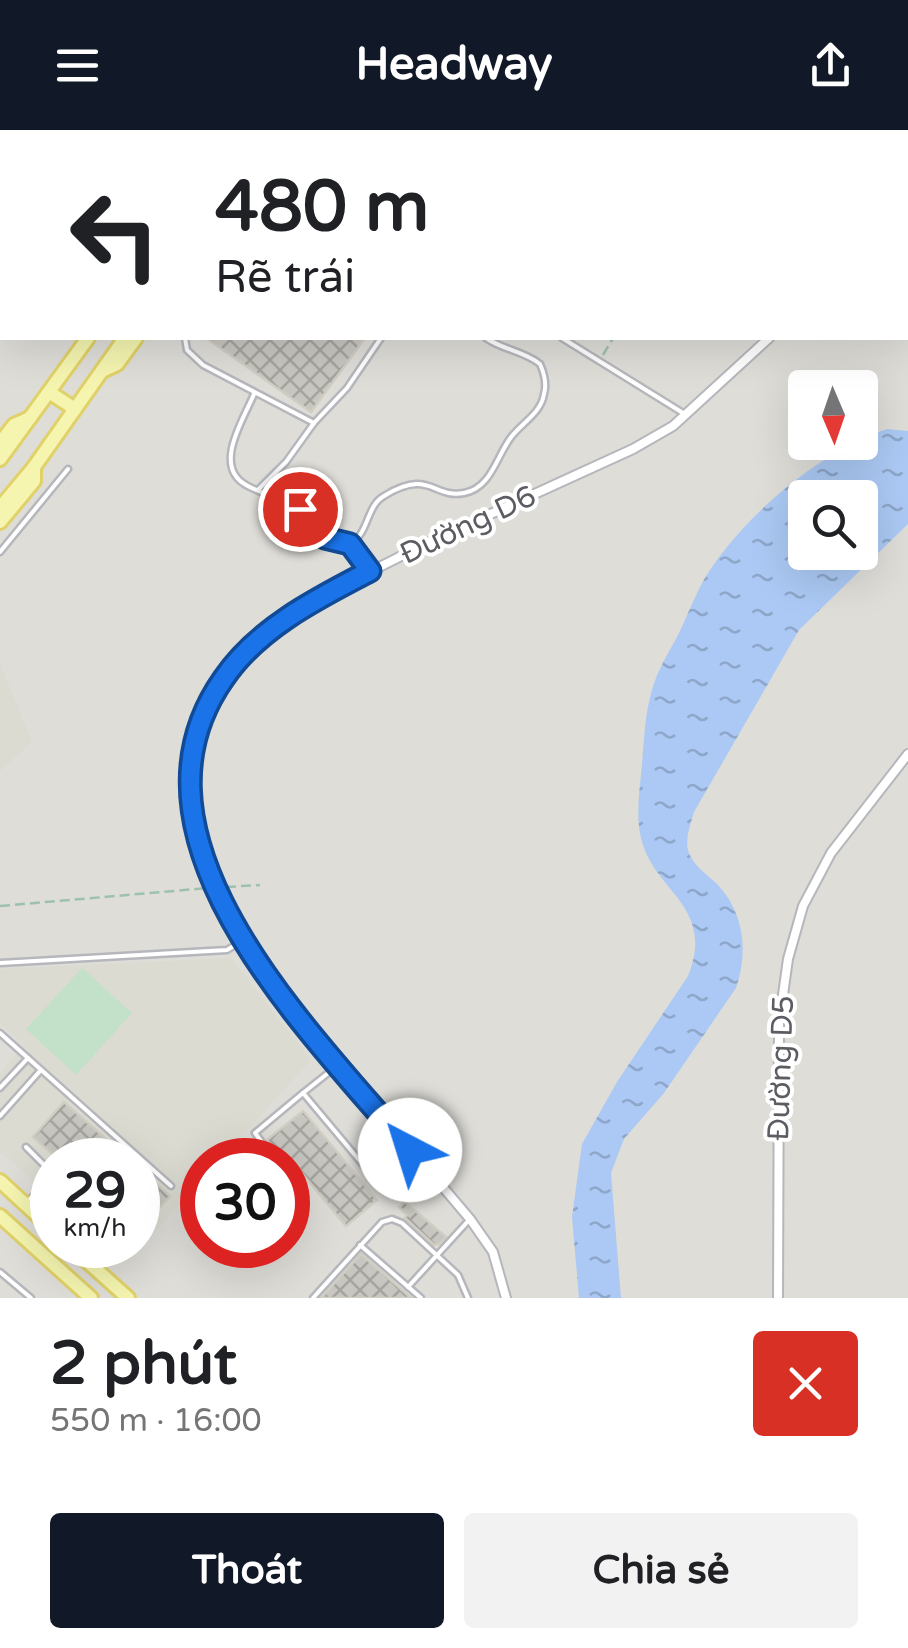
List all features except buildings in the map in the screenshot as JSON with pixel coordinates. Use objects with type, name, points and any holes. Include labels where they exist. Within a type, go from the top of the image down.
[{"type":"main road","points":[[75,356],[77,340]]},
{"type":"main road","points":[[0,458],[87,340]]},
{"type":"main road","points":[[0,508],[123,340]]},
{"type":"main road","points":[[99,372],[116,364],[134,340]]},
{"type":"main road","points":[[49,392],[75,408]]},
{"type":"main road","points":[[0,443],[14,425],[32,416]]},
{"type":"main road","points":[[0,522],[34,481],[34,466]]},
{"type":"main road","points":[[0,1172],[30,1199]]},
{"type":"main road","points":[[0,1180],[30,1208]]},
{"type":"main road","points":[[0,1216],[83,1296]]},
{"type":"main road","points":[[0,1227],[50,1272],[66,1276]]},
{"type":"main road","points":[[93,1268],[123,1296]]},
{"type":"street","name":"Đường D6","points":[[506,1298],[493,1252],[470,1219],[339,1064],[243,940],[214,888],[198,849],[190,802],[192,762],[204,712],[225,675],[264,637],[312,602],[370,571],[633,449],[673,426],[767,340]]},
{"type":"street","name":"Đường D5","points":[[778,1298],[779,1013],[788,960],[804,906],[831,853],[908,754]]},
{"type":"lane","points":[[185,340],[187,350],[198,361],[314,423]]},
{"type":"lane","points":[[258,490],[364,367],[380,340]]},
{"type":"lane","points":[[350,544],[361,536],[379,499],[394,491],[421,482],[461,494],[476,488],[495,468],[510,438],[538,408],[544,394],[540,364],[489,340]]},
{"type":"lane","points":[[565,340],[686,415]]},
{"type":"lane","points":[[254,394],[232,444],[230,458],[240,481],[295,505],[331,541],[350,544],[370,571]]},
{"type":"lane","points":[[0,552],[68,469]]},
{"type":"lane","points":[[0,963],[227,950],[243,940]]},
{"type":"lane","points":[[0,1033],[171,1186]]},
{"type":"lane","points":[[0,1088],[28,1058]]},
{"type":"lane","points":[[258,1138],[255,1134],[339,1064]]},
{"type":"lane","points":[[0,1116],[41,1071]]},
{"type":"lane","points":[[303,1093],[370,1173],[383,1171],[410,1150]]},
{"type":"lane","points":[[26,1147],[30,1151]]},
{"type":"lane","points":[[312,1298],[382,1222],[392,1219],[402,1223],[458,1275],[468,1298]]},
{"type":"lane","points":[[408,1287],[470,1219]]},
{"type":"lane","points":[[360,1245],[421,1298]]},
{"type":"lane","points":[[0,1272],[30,1298]]},
{"type":"path","points":[[600,361],[613,340]]},
{"type":"path","points":[[0,906],[260,885]]},
{"type":"shaded area","points":[[0,340],[908,340],[908,1298],[0,1298]]},
{"type":"shaded area","points":[[0,664],[32,741],[0,771]]},
{"type":"shaded area","points":[[231,958],[311,1060],[240,1138],[180,1138],[180,1203],[160,1225],[160,1138],[30,1138],[30,1178],[0,1152],[0,1073],[24,1045],[0,1023],[0,969]]},
{"type":"green space","points":[[82,968],[132,1013],[76,1075],[26,1029]]},
{"type":"water","points":[[887,429],[908,431],[908,524],[878,553],[878,480],[796,480],[824,460],[878,460],[878,433]]},
{"type":"water","points":[[788,486],[788,570],[861,570],[799,630],[694,812],[688,850],[734,908],[742,934],[740,975],[736,988],[664,1093],[624,1139],[611,1173],[621,1298],[579,1298],[572,1217],[582,1144],[617,1082],[688,976],[695,951],[688,914],[656,870],[640,833],[638,808],[648,708],[660,669],[704,580],[724,550]]},
{"type":"route","points":[[300,509],[325,538],[350,544],[370,571],[312,602],[264,637],[225,675],[204,712],[192,762],[190,802],[198,849],[243,940],[298,1016],[410,1150]]}]
